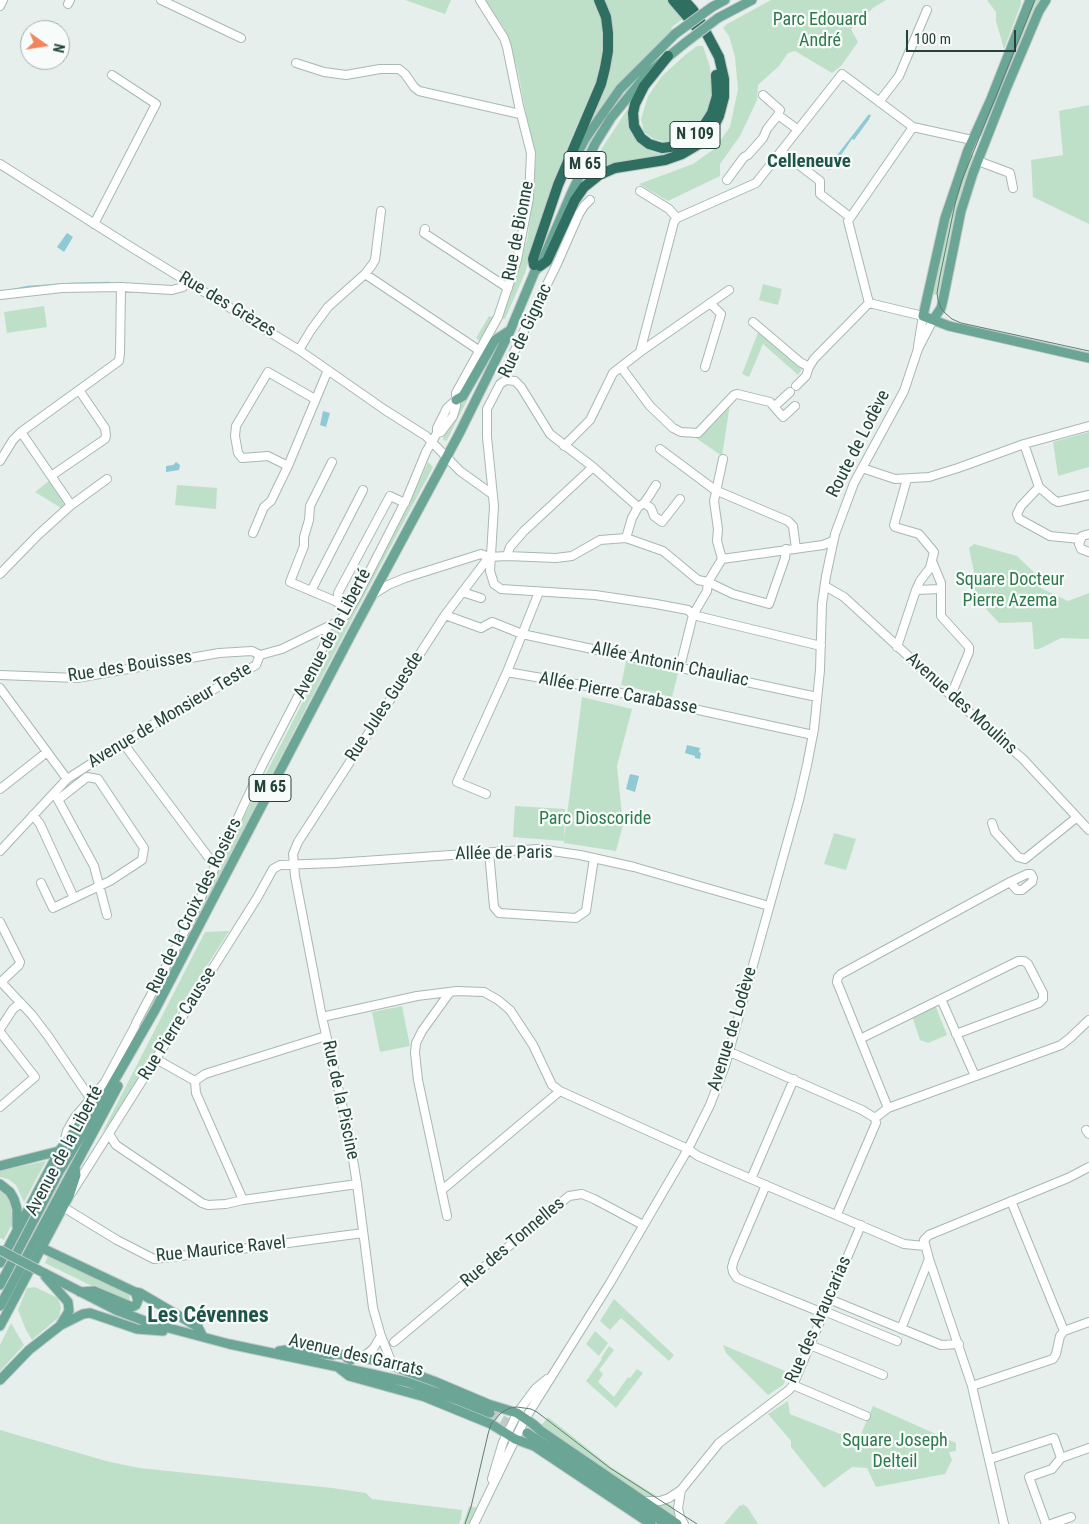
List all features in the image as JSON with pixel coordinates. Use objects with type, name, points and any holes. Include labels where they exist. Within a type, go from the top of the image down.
[{"type":"highway","points":[[536,268],[533,258],[558,185],[598,91],[605,68],[608,51],[608,33],[606,17],[600,0]]},
{"type":"highway","name":"N 109","points":[[668,56],[644,86],[635,104],[633,113],[634,126],[641,138],[649,144],[662,148],[678,146],[692,138],[704,127],[712,112],[717,96],[717,78],[713,61],[704,41],[696,26],[673,0]]},
{"type":"highway","name":"N 109","points":[[536,268],[547,261],[572,207],[584,188],[599,175],[615,168],[665,160],[682,154],[700,144],[711,132],[720,116],[724,97],[724,79],[719,57],[711,38],[684,0]]},
{"type":"main road","name":"Avenue de la Liberté","points":[[536,268],[562,185],[585,139],[620,89],[675,34],[724,0]]},
{"type":"main road","name":"Avenue de la Liberté","points":[[0,1285],[59,1172],[110,1090],[155,1010],[372,595],[446,458],[510,330],[536,268],[595,144],[611,118],[647,74],[685,42],[718,18],[752,0]]},
{"type":"main road","name":"Route de Lodève","points":[[934,320],[941,308],[962,211],[978,160],[1039,11],[1046,0]]},
{"type":"main road","points":[[1030,1],[991,99],[972,140],[945,218],[923,316],[949,326],[1089,358]]},
{"type":"main road","points":[[972,140],[988,136]]},
{"type":"main road","name":"M 65","points":[[456,400],[463,396],[496,340],[510,330]]},
{"type":"main road","name":"Avenue de la Liberté","points":[[0,1306],[142,1040],[155,1010]]},
{"type":"main road","name":"Avenue de la Liberté","points":[[0,1263],[64,1143],[95,1097],[110,1090]]},
{"type":"main road","points":[[0,1166],[59,1151]]},
{"type":"main road","points":[[0,1326],[69,1196],[76,1175],[75,1165]]},
{"type":"main road","points":[[0,1184],[10,1192],[14,1199],[17,1229]]},
{"type":"main road","points":[[42,1248],[140,1293],[198,1327],[203,1337]]},
{"type":"main road","name":"Avenue des Garrats","points":[[0,1250],[130,1317],[176,1331],[372,1374],[418,1386],[490,1414]]},
{"type":"main road","points":[[0,1380],[30,1350],[61,1325],[68,1316],[68,1302],[44,1273]]},
{"type":"main road","points":[[80,1292],[94,1291],[132,1307],[136,1305],[138,1300],[135,1292]]},
{"type":"main road","points":[[61,1325],[86,1313],[137,1329],[176,1331]]},
{"type":"main road","points":[[274,1353],[286,1350],[337,1354],[401,1374],[408,1377],[418,1386]]},
{"type":"main road","points":[[347,1358],[353,1356],[363,1357],[393,1366],[517,1414],[677,1524]]},
{"type":"main road","points":[[338,1367],[349,1376],[425,1397],[491,1424],[515,1439],[534,1446],[651,1524]]},
{"type":"main road","points":[[527,1433],[666,1524]]},
{"type":"street","points":[[0,6],[3,0]]},
{"type":"street","points":[[161,0],[241,38]]},
{"type":"street","name":"Rue de Bionne","points":[[433,443],[437,428],[447,408],[456,400],[456,393],[498,317],[517,260],[528,198],[531,168],[530,153],[520,114],[507,47],[504,38],[480,0]]},
{"type":"street","points":[[879,102],[900,76],[927,10]]},
{"type":"street","points":[[296,63],[330,73],[346,75],[380,69],[399,70],[405,74],[419,91],[520,114]]},
{"type":"street","points":[[94,224],[156,104],[112,74]]},
{"type":"street","points":[[640,352],[674,222],[677,218],[756,183],[842,74],[913,127],[972,140]]},
{"type":"street","points":[[727,180],[744,157],[763,138],[767,129],[778,115],[780,110],[763,95]]},
{"type":"street","points":[[778,115],[797,129]]},
{"type":"street","points":[[869,303],[848,221],[913,127]]},
{"type":"street","points":[[781,151],[820,181],[820,194],[850,217]]},
{"type":"street","points":[[978,160],[1010,174],[1013,188]]},
{"type":"street","name":"Rue des Grèzes","points":[[0,164],[299,350],[426,436],[460,471],[492,494]]},
{"type":"street","points":[[640,191],[669,209],[677,218]]},
{"type":"street","name":"Rue de Gignac","points":[[489,557],[494,506],[486,429],[488,409],[500,384],[506,380],[507,368],[579,214],[590,200]]},
{"type":"street","points":[[299,350],[328,307],[365,274],[375,260],[381,211]]},
{"type":"street","points":[[425,229],[424,233],[508,288]]},
{"type":"street","points":[[164,288],[174,282],[177,274]]},
{"type":"street","points":[[365,274],[480,351]]},
{"type":"street","points":[[0,295],[39,289],[121,287],[164,288],[172,290],[183,287],[188,282]]},
{"type":"street","points":[[0,461],[13,440],[21,432],[113,367],[120,359],[121,287]]},
{"type":"street","points":[[564,446],[590,420],[613,374],[640,352],[729,290]]},
{"type":"street","points":[[705,367],[721,314],[710,303]]},
{"type":"street","points":[[869,303],[923,316],[918,349]]},
{"type":"street","points":[[775,406],[806,376],[814,359],[869,303]]},
{"type":"street","name":"Route de Lodève","points":[[813,735],[824,586],[833,542],[847,498],[904,391],[918,349],[934,320]]},
{"type":"street","points":[[753,322],[800,362],[809,367]]},
{"type":"street","points":[[621,367],[650,406],[681,432],[698,433],[734,395],[770,402],[783,417],[795,406]]},
{"type":"street","points":[[253,533],[264,507],[271,501],[288,466],[328,370]]},
{"type":"street","points":[[288,466],[268,456],[242,458],[238,453],[235,436],[236,426],[268,372],[315,399]]},
{"type":"street","points":[[506,380],[515,381],[521,387],[550,434],[641,505],[651,508],[654,516],[662,522],[680,499]]},
{"type":"street","points":[[52,476],[105,439],[106,436],[105,428],[80,390]]},
{"type":"street","points":[[862,468],[895,479],[929,477],[1024,444],[1089,426]]},
{"type":"street","points":[[21,432],[71,505]]},
{"type":"street","name":"Avenue de Monsieur Teste","points":[[0,851],[33,815],[56,796],[67,779],[123,742],[256,665],[260,655],[282,649],[340,619],[350,608],[405,503],[426,452],[433,443]]},
{"type":"street","points":[[1024,444],[1039,487],[1058,502],[1089,495]]},
{"type":"street","points":[[660,449],[715,490],[788,521],[793,526],[796,549]]},
{"type":"street","points":[[680,667],[693,614],[707,591],[708,582],[722,559],[717,541],[718,529],[714,501],[723,459]]},
{"type":"street","points":[[332,462],[310,506],[304,546],[290,582],[350,608]]},
{"type":"street","points":[[507,556],[510,547],[524,531],[593,467]]},
{"type":"street","points":[[897,647],[916,590],[932,561],[933,550],[919,534],[895,528],[894,525],[907,479]]},
{"type":"street","points":[[0,574],[71,505],[107,480]]},
{"type":"street","points":[[626,538],[632,518],[656,485]]},
{"type":"street","points":[[1039,487],[1018,510],[1019,519],[1050,536],[1080,539],[1089,534]]},
{"type":"street","points":[[312,591],[363,490]]},
{"type":"street","points":[[350,608],[338,598],[338,593],[390,496],[405,503]]},
{"type":"street","points":[[372,595],[388,585],[405,578],[481,554],[489,557],[556,558],[572,556],[600,540],[626,538],[663,551],[698,580],[708,582],[733,594],[769,604],[785,558],[786,549]]},
{"type":"street","points":[[1080,539],[1080,547],[1084,551],[1089,552]]},
{"type":"street","points":[[722,559],[824,545],[833,542]]},
{"type":"street","points":[[489,557],[490,571],[497,587],[501,589],[595,595],[688,610],[693,614],[821,646]]},
{"type":"street","name":"Rue Jules Guesde","points":[[293,864],[293,854],[298,842],[445,614],[489,557]]},
{"type":"street","points":[[932,561],[939,576],[941,588],[941,616],[969,647],[969,652],[951,695]]},
{"type":"street","name":"Avenue des Moulins","points":[[824,586],[844,597],[897,647],[1023,759],[1089,830]]},
{"type":"street","points":[[916,590],[941,588]]},
{"type":"street","points":[[462,592],[481,598]]},
{"type":"street","points":[[486,794],[457,782],[539,592]]},
{"type":"street","name":"Allée Antonin Chauliac","points":[[445,614],[481,628],[492,622],[522,634],[817,696]]},
{"type":"street","name":"Rue de la Croix des Rosiers","points":[[95,1097],[136,1024],[188,923],[262,766],[324,646],[328,631],[327,627]]},
{"type":"street","name":"Rue des Bouisses","points":[[0,675],[77,678],[219,653],[252,651],[260,655]]},
{"type":"street","name":"Allée Pierre Carabasse","points":[[506,672],[602,689],[813,735]]},
{"type":"street","points":[[1,691],[67,779]]},
{"type":"street","name":"Avenue de Lodève","points":[[474,1524],[525,1419],[605,1290],[688,1149],[710,1104],[730,1052],[799,800],[813,735]]},
{"type":"street","points":[[123,742],[215,866]]},
{"type":"street","points":[[0,789],[47,752]]},
{"type":"street","points":[[41,884],[53,908],[100,885],[110,881],[142,860],[144,848],[98,779],[87,777],[56,796],[94,866],[100,885],[107,915]]},
{"type":"street","points":[[33,815],[40,824],[74,898]]},
{"type":"street","points":[[992,823],[995,832],[1006,844],[1018,856],[1025,859],[1076,818]]},
{"type":"street","name":"Allée de Paris","points":[[293,864],[538,849],[634,867],[769,906]]},
{"type":"street","points":[[488,852],[494,907],[499,913],[576,918],[586,911],[594,858]]},
{"type":"street","name":"Rue de la Piscine","points":[[293,864],[322,1017],[349,1135],[371,1300],[380,1336],[393,1366]]},
{"type":"street","name":"Rue Pierre Causse","points":[[69,1196],[273,869],[280,865],[293,864]]},
{"type":"street","points":[[888,1108],[837,982],[841,974],[1010,882]]},
{"type":"street","points":[[0,922],[20,962],[1,982],[48,1036],[95,1097]]},
{"type":"street","points":[[860,1039],[1018,961],[1024,961],[1028,964],[1043,993],[1043,999],[1039,1003],[956,1034]]},
{"type":"street","points":[[322,1017],[417,996],[450,992],[484,992],[510,1010],[533,1045],[552,1085],[560,1091],[688,1149],[698,1156],[904,1244],[924,1243]]},
{"type":"street","points":[[447,1216],[418,1080],[415,1053],[416,1043],[422,1031],[450,992]]},
{"type":"street","points":[[941,999],[976,1076]]},
{"type":"street","points":[[0,1107],[35,1077],[0,1030],[13,1009],[21,1003]]},
{"type":"street","points":[[875,1118],[888,1108],[1061,1044],[1089,1020]]},
{"type":"street","points":[[195,1081],[205,1074],[326,1036]]},
{"type":"street","points":[[730,1052],[794,1079],[862,1110],[875,1118]]},
{"type":"street","points":[[156,1059],[195,1081]]},
{"type":"street","points":[[752,1179],[794,1079]]},
{"type":"street","points":[[195,1081],[196,1093],[243,1200]]},
{"type":"street","points":[[442,1190],[560,1091]]},
{"type":"street","points":[[837,1214],[876,1123],[875,1118]]},
{"type":"street","points":[[109,1134],[116,1144],[202,1203],[215,1206],[243,1200],[357,1184]]},
{"type":"street","points":[[1004,1524],[972,1386],[924,1243],[929,1235],[1082,1172],[1089,1167]]},
{"type":"street","points":[[766,1185],[734,1260],[732,1267],[737,1278],[896,1342]]},
{"type":"street","name":"Rue des Tonnelles","points":[[394,1342],[569,1196],[582,1194],[643,1225]]},
{"type":"street","points":[[1011,1201],[1064,1331]]},
{"type":"street","name":"Rue Maurice Ravel","points":[[63,1207],[131,1248],[154,1259],[362,1233]]},
{"type":"street","name":"Rue des Araucarias","points":[[645,1501],[653,1502],[669,1498],[681,1490],[719,1443],[793,1385],[861,1225]]},
{"type":"street","points":[[901,1329],[929,1259]]},
{"type":"street","points":[[829,1299],[942,1345],[952,1346],[958,1344]]},
{"type":"street","points":[[972,1386],[1053,1359],[1060,1336],[1064,1331],[1089,1322]]},
{"type":"street","points":[[363,1357],[373,1349],[380,1336]]},
{"type":"street","points":[[810,1345],[883,1376]]},
{"type":"street","name":"Avenue de Lodève","points":[[486,1498],[506,1434],[523,1403],[536,1388],[550,1377]]},
{"type":"street","points":[[793,1385],[866,1416]]},
{"type":"street","points":[[990,1459],[1054,1438],[1061,1458]]},
{"type":"street","points":[[1046,1524],[1029,1477],[1052,1469],[1061,1458],[1089,1448]]},
{"type":"street","points":[[681,1490],[678,1508],[680,1518],[684,1524]]},
{"type":"street","points":[[1051,1524],[1071,1517]]},
{"type":"green space","points":[[405,0],[451,0],[445,14]]},
{"type":"green space","points":[[485,0],[594,0],[601,18],[603,32],[603,49],[596,81],[568,146],[537,232],[525,273],[505,319],[501,318],[527,240],[532,207],[536,154],[510,44],[504,28]]},
{"type":"green space","points":[[604,0],[669,0],[685,17],[672,27],[671,31],[622,80],[603,103],[585,132],[604,84]]},
{"type":"green space","name":"Parc Edouard André","points":[[771,0],[886,0],[873,8],[851,29],[858,42],[841,66],[832,73],[795,51],[788,53],[779,66],[758,85],[757,100],[740,136],[720,164],[720,176],[668,201],[639,184],[693,164],[714,149],[730,127],[738,89],[735,57],[729,36],[723,28]]},
{"type":"green space","points":[[987,0],[1021,0],[1004,49],[996,21],[996,12]]},
{"type":"green space","points":[[1033,0],[1041,0],[986,134],[977,138]]},
{"type":"green space","points":[[697,46],[703,46],[710,67],[712,89],[709,108],[702,119],[690,131],[666,142],[654,139],[644,132],[641,119],[648,96],[662,76]]},
{"type":"green space","points":[[1089,105],[1089,224],[1033,197],[1031,160],[1063,155],[1059,111]]},
{"type":"green space","points":[[629,107],[628,120],[632,134],[641,144],[653,152],[664,155],[621,162],[596,172],[590,172],[589,168]]},
{"type":"green space","points":[[969,153],[977,157],[943,294],[931,295],[955,196]]},
{"type":"green space","points":[[763,284],[782,289],[778,305],[759,300]]},
{"type":"green space","points":[[44,306],[47,327],[7,333],[4,312]]},
{"type":"green space","points":[[489,316],[493,317],[482,342],[476,338]]},
{"type":"green space","points":[[759,330],[803,367],[798,375],[763,344],[749,377],[742,374]]},
{"type":"green space","points":[[483,369],[445,441],[443,439],[445,430],[459,404],[464,400]]},
{"type":"green space","points":[[730,404],[722,456],[696,438]]},
{"type":"green space","points":[[1089,432],[1089,467],[1058,476],[1053,442]]},
{"type":"green space","points":[[428,462],[433,467],[351,621],[128,1052],[105,1087],[331,647],[332,631],[347,623],[407,509]]},
{"type":"green space","points":[[49,481],[63,501],[64,505],[61,508],[35,492]]},
{"type":"green space","points":[[177,485],[217,488],[216,509],[175,505]]},
{"type":"green space","name":"Square Docteur Pierre Azema","points":[[974,544],[1017,556],[1040,578],[1041,588],[1068,601],[1089,593],[1089,639],[1061,638],[1039,649],[1034,649],[1032,622],[999,623],[975,597],[974,572],[969,548]]},
{"type":"green space","points":[[626,662],[678,673],[672,697],[621,685]]},
{"type":"green space","name":"Parc Dioscoride","points":[[582,697],[632,709],[617,766],[623,825],[616,851],[564,843],[564,841],[513,837],[515,806],[565,809],[564,839]]},
{"type":"green space","points":[[834,833],[856,839],[846,870],[824,864]]},
{"type":"green space","points":[[229,931],[173,1019],[123,1107],[102,1133],[205,932]]},
{"type":"green space","points":[[935,1005],[947,1035],[928,1043],[920,1040],[912,1016]]},
{"type":"green space","points":[[402,1006],[410,1046],[380,1052],[372,1012]]},
{"type":"green space","points":[[46,1161],[24,1202],[16,1185],[8,1179],[0,1177],[0,1171]]},
{"type":"green space","points":[[0,1191],[6,1193],[11,1205],[12,1224],[4,1240],[0,1238]]},
{"type":"green space","points":[[48,1256],[129,1294],[130,1301],[125,1302],[45,1263]]},
{"type":"green space","points":[[35,1287],[58,1298],[61,1307],[59,1317],[32,1340],[18,1310],[27,1288]]},
{"type":"green space","points":[[614,1299],[674,1355],[669,1361],[621,1318],[610,1330],[600,1321]]},
{"type":"green space","points":[[11,1323],[24,1345],[0,1371],[0,1345]]},
{"type":"green space","points":[[595,1331],[608,1343],[599,1356],[586,1344]]},
{"type":"green space","points":[[723,1345],[790,1373],[783,1385],[768,1395],[726,1353]]},
{"type":"green space","points":[[609,1346],[614,1350],[599,1370],[603,1374],[598,1382],[614,1397],[628,1377],[630,1378],[637,1369],[643,1373],[616,1408],[586,1381]]},
{"type":"green space","name":"Square Joseph Delteil","points":[[788,1401],[790,1414],[858,1441],[873,1406],[956,1443],[956,1451],[949,1452],[952,1460],[945,1474],[876,1487],[867,1468],[852,1467],[824,1488],[791,1447],[791,1441],[768,1414]]},
{"type":"green space","points":[[548,1417],[611,1467],[658,1497],[644,1497],[540,1427]]},
{"type":"green space","points":[[0,1430],[106,1461],[139,1468],[366,1493],[372,1499],[462,1510],[461,1519],[459,1524],[0,1524]]},
{"type":"green space","points":[[665,1501],[676,1509],[679,1519],[653,1503]]},
{"type":"green space","points":[[743,1504],[748,1508],[758,1524],[724,1524],[740,1505],[742,1506]]},
{"type":"green space","points":[[469,1506],[477,1508],[475,1516],[472,1524],[463,1524]]},
{"type":"water","points":[[869,114],[870,118],[854,140],[852,139],[831,170],[827,171],[829,168],[827,168]]},
{"type":"water","points":[[67,233],[73,237],[64,252],[57,247]]},
{"type":"water","points":[[323,411],[330,413],[326,427],[320,425]]},
{"type":"water","points":[[176,462],[180,465],[179,470],[166,472],[166,466],[173,465]]},
{"type":"water","points":[[687,745],[700,748],[700,759],[685,753]]},
{"type":"water","points":[[630,774],[639,776],[635,792],[626,789]]},
{"type":"waterway","points":[[13,290],[28,287],[109,283]]},
{"type":"tunnel","points":[[490,1413],[527,1433]]},
{"type":"tram line","points":[[1035,0],[962,180],[940,276],[937,293],[938,300],[945,313],[961,323],[1089,351]]},
{"type":"tram line","points":[[465,1524],[471,1507],[491,1424],[501,1413],[510,1408],[517,1407],[537,1412],[610,1468],[697,1524]]},
{"type":"district","name":"Celleneuve","points":[[809,162]]},
{"type":"district","name":"Les Cévennes","points":[[208,1316]]}]
